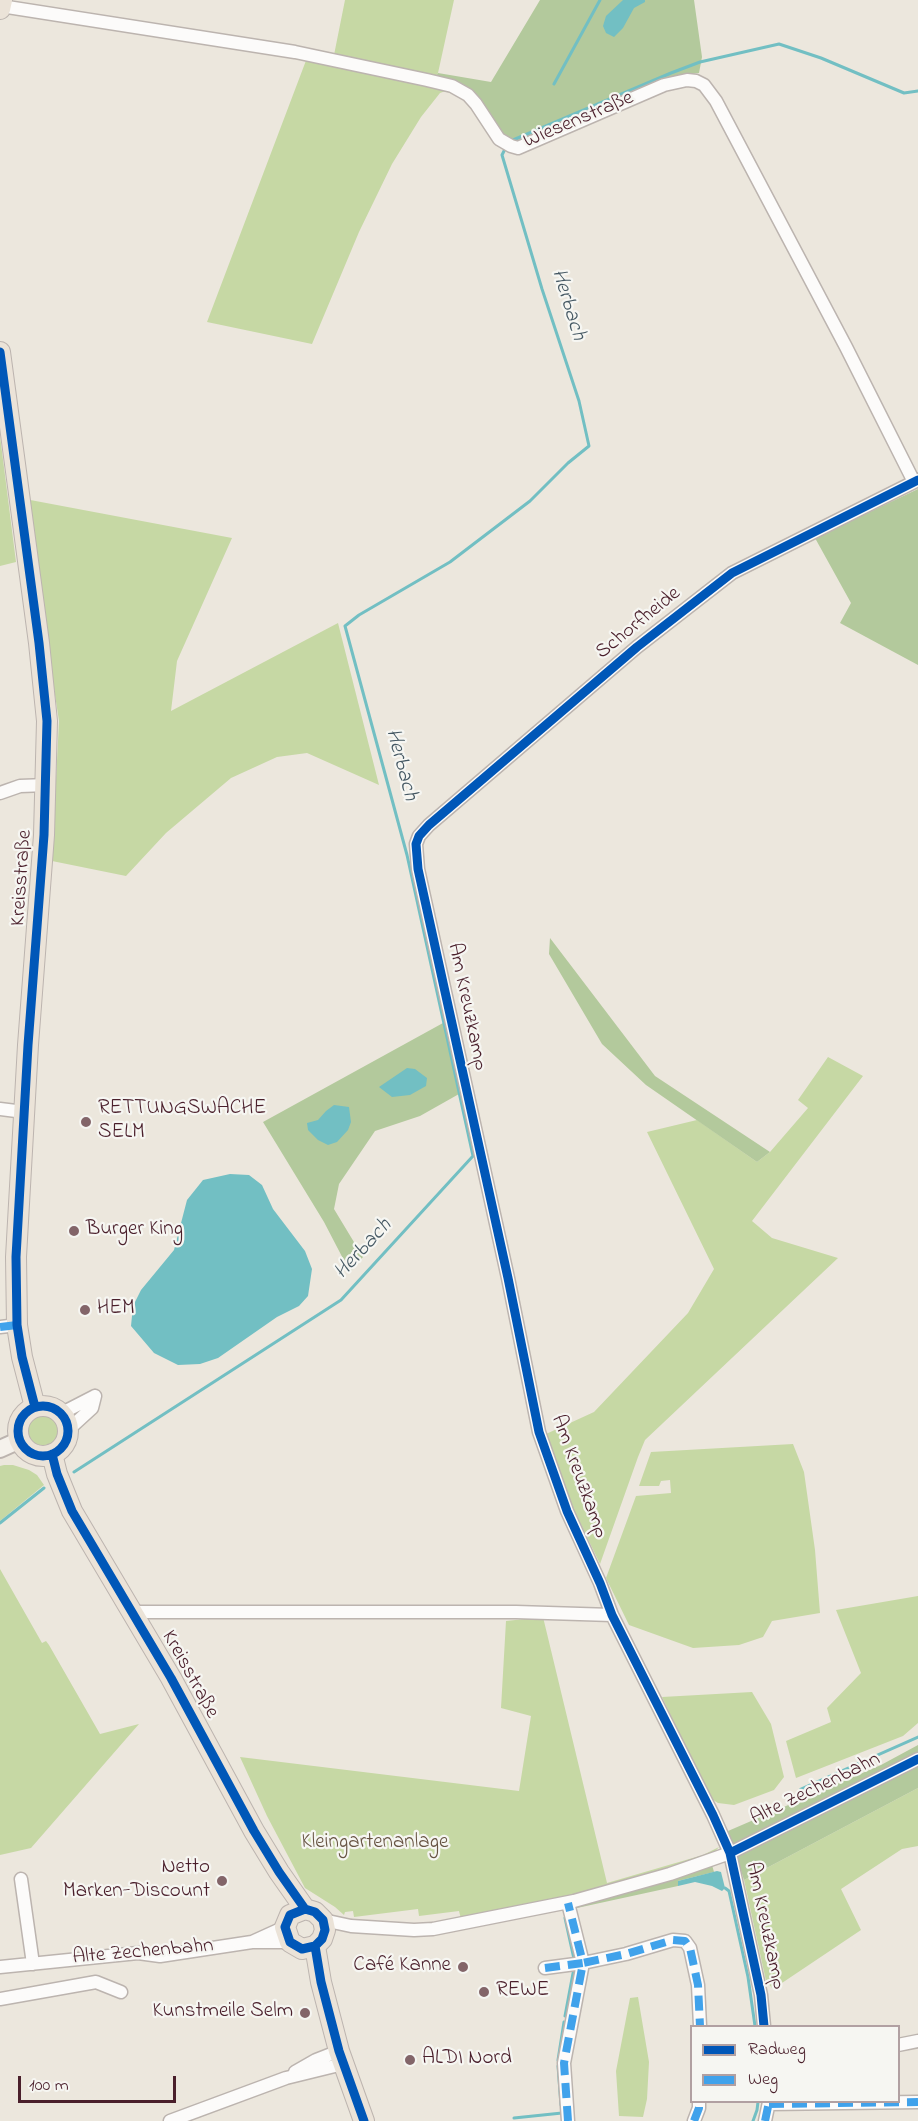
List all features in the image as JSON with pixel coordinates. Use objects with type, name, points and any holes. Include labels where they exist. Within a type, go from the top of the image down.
[{"type":"main road","points":[[0,7],[2,0]]},
{"type":"main road","name":"Kreisstraße","points":[[0,352],[44,682],[47,722],[47,785],[16,1257],[9,1326],[22,1357],[35,1407]]},
{"type":"main road","points":[[35,1407],[54,1408],[65,1422],[65,1445],[45,1456],[33,1453],[23,1446],[18,1431],[23,1415],[35,1407]]},
{"type":"main road","name":"Kreisstraße","points":[[52,1454],[57,1474],[72,1511],[176,1688],[223,1777],[283,1878],[304,1930],[353,2121]]},
{"type":"main road","name":"Kreisstraße","points":[[336,2059],[364,2121]]},
{"type":"street","name":"Wiesenstraße","points":[[0,7],[295,52],[452,86],[468,95],[476,104],[499,139],[518,148],[664,85],[687,80],[704,85],[727,121],[916,481]]},
{"type":"street","name":"Schorfheide","points":[[416,844],[419,836],[438,817],[637,647],[732,573],[916,481]]},
{"type":"street","points":[[0,793],[20,786],[47,785]]},
{"type":"street","name":"Am Kreuzkamp","points":[[416,844],[418,869],[508,1278],[539,1432],[567,1511],[612,1615],[730,1852],[761,1995],[764,2025]]},
{"type":"street","points":[[0,1109],[24,1112]]},
{"type":"street","points":[[0,1449],[20,1440]]},
{"type":"street","points":[[132,1612],[504,1612],[612,1615]]},
{"type":"street","name":"Alte Zechenbahn","points":[[0,1967],[138,1953],[160,1956],[252,1942],[304,1930],[351,1926],[433,1929],[568,1903],[670,1874],[730,1852],[918,1759]]},
{"type":"street","points":[[21,1879],[33,1964]]},
{"type":"street","points":[[568,1903],[583,1962],[564,2063],[568,2121]]},
{"type":"street","points":[[544,1968],[626,1954],[673,1940],[685,1941],[690,1948],[699,1984],[700,2025]]},
{"type":"street","points":[[0,1999],[96,1982],[121,1992]]},
{"type":"street","points":[[900,2045],[918,2042]]},
{"type":"street","points":[[170,2121],[336,2059]]},
{"type":"street","points":[[900,2102],[918,2102]]},
{"type":"street","points":[[694,2121],[699,2103]]},
{"type":"street","points":[[765,2121],[769,2103]]},
{"type":"green space","points":[[345,0],[454,0],[435,78],[448,90],[440,93],[421,117],[392,164],[359,232],[312,344],[207,322],[310,50],[334,55]]},
{"type":"green space","points":[[540,0],[694,0],[702,57],[699,73],[674,76],[525,142],[515,143],[501,136],[481,103],[435,78],[438,73],[491,82]]},
{"type":"green space","points":[[0,436],[16,562],[0,566]]},
{"type":"green space","points":[[918,489],[918,665],[840,623],[851,603],[815,538]]},
{"type":"green space","points":[[25,499],[232,538],[177,661],[171,711],[338,623],[379,785],[307,753],[277,757],[231,778],[166,833],[126,876],[52,861],[59,721]]},
{"type":"green space","points":[[550,938],[655,1076],[770,1152],[757,1162],[646,1085],[602,1044],[549,954]]},
{"type":"green space","points":[[443,1023],[459,1094],[420,1116],[375,1131],[339,1184],[334,1209],[363,1257],[350,1272],[324,1222],[263,1122]]},
{"type":"green space","points":[[828,1057],[863,1076],[752,1221],[772,1238],[838,1258],[645,1440],[600,1564],[574,1510],[546,1434],[594,1412],[688,1313],[714,1269],[647,1132],[697,1120],[757,1162],[770,1152],[808,1108],[798,1100]]},
{"type":"green space","points":[[42,1412],[56,1417],[61,1431],[56,1445],[42,1450],[28,1445],[23,1431],[28,1417]]},
{"type":"green space","points":[[793,1444],[804,1472],[815,1550],[820,1613],[772,1621],[763,1637],[739,1645],[693,1648],[629,1625],[606,1578],[636,1496],[671,1493],[670,1480],[661,1481],[659,1486],[639,1486],[651,1452]]},
{"type":"green space","points":[[0,1466],[29,1470],[37,1475],[44,1485],[0,1521]]},
{"type":"green space","points":[[0,1569],[42,1643],[46,1641],[49,1645],[100,1734],[139,1724],[31,1848],[0,1855]]},
{"type":"green space","points":[[918,1596],[918,1723],[903,1736],[796,1778],[786,1741],[831,1722],[827,1708],[861,1673],[836,1610]]},
{"type":"green space","name":"Kleingartenanlage","points":[[543,1617],[607,1883],[703,1855],[719,1847],[711,1856],[565,1899],[461,1919],[459,1911],[419,1916],[418,1909],[354,1917],[353,1911],[345,1912],[344,1915],[305,1888],[267,1816],[240,1757],[519,1791],[531,1716],[501,1708],[506,1621]]},
{"type":"green space","points":[[752,1692],[771,1724],[784,1777],[774,1790],[734,1805],[718,1803],[710,1798],[662,1697]]},
{"type":"green space","points":[[918,1745],[918,1788],[744,1880],[728,1831],[881,1765]]},
{"type":"green space","points":[[918,1788],[918,1846],[902,1849],[841,1889],[861,1930],[773,1989],[766,1981],[744,1880]]},
{"type":"green space","points":[[712,1865],[714,1872],[678,1881],[678,1886],[577,1908],[576,1904]]},
{"type":"green space","points":[[638,1997],[649,2062],[647,2099],[643,2117],[619,2116],[616,2071],[630,1998]]},
{"type":"water","points":[[623,0],[645,0],[645,2],[634,8],[623,28],[614,37],[606,33],[603,26],[606,16]]},
{"type":"water","points":[[407,1068],[415,1069],[427,1078],[426,1086],[410,1095],[392,1097],[379,1087]]},
{"type":"water","points":[[334,1105],[349,1107],[351,1122],[348,1130],[337,1142],[328,1145],[318,1140],[308,1130],[307,1123],[318,1120]]},
{"type":"water","points":[[230,1174],[249,1175],[262,1185],[273,1209],[305,1251],[312,1269],[308,1296],[299,1306],[277,1317],[218,1358],[200,1364],[178,1365],[154,1353],[131,1326],[133,1306],[141,1290],[174,1250],[187,1200],[203,1180]]},
{"type":"water","points":[[721,1872],[725,1888],[722,1891],[695,1882],[678,1886],[678,1881]]},
{"type":"waterway","points":[[554,84],[600,0]]},
{"type":"waterway","points":[[513,140],[700,62],[779,44],[821,58],[904,93],[918,91]]},
{"type":"waterway","name":"Herbach","points":[[74,1472],[341,1300],[473,1156],[407,855],[345,626],[359,615],[450,562],[530,501],[568,463],[589,446],[579,401],[542,289],[502,155],[506,147]]},
{"type":"waterway","name":"Herbach","points":[[0,1523],[44,1488]]},
{"type":"waterway","points":[[801,1789],[918,1737]]},
{"type":"waterway","points":[[725,1888],[729,1891],[748,1977],[755,2025]]},
{"type":"waterway","points":[[565,1918],[574,1959]]},
{"type":"waterway","points":[[565,2016],[574,1968]]},
{"type":"waterway","points":[[558,2060],[564,2022]]},
{"type":"waterway","points":[[558,2066],[561,2105]]},
{"type":"waterway","points":[[753,2121],[758,2103]]},
{"type":"waterway","points":[[514,2118],[562,2113]]},
{"type":"marked path","points":[[0,1327],[17,1325]]},
{"type":"marked path","points":[[545,1968],[583,1963],[568,1903]]},
{"type":"marked path","points":[[568,2121],[564,2063],[583,1963],[626,1954],[673,1940],[685,1941],[690,1948],[698,1985],[700,2025]]},
{"type":"marked path","points":[[900,2102],[918,2102]]},
{"type":"marked path","points":[[694,2121],[699,2103]]},
{"type":"marked path","points":[[765,2121],[769,2103]]},
{"type":"marked path","points":[[769,2104],[844,2103]]},
{"type":"cycle path","points":[[0,352],[39,643],[47,721],[44,835],[28,1045],[16,1257],[17,1325],[22,1357],[35,1407]]},
{"type":"cycle path","points":[[764,2025],[761,1995],[730,1853],[612,1615],[567,1511],[539,1432],[508,1278],[418,869],[416,844],[419,836],[429,825],[637,647],[732,573],[918,480]]},
{"type":"cycle path","points":[[38,1406],[48,1406],[61,1413],[68,1426],[68,1431],[68,1436],[61,1449],[48,1456],[38,1456],[29,1452],[22,1445],[18,1436],[18,1426],[22,1417],[29,1410],[38,1406]]},
{"type":"cycle path","points":[[52,1454],[57,1474],[72,1511],[171,1678],[254,1831],[305,1909],[315,1912],[323,1920],[325,1930],[322,1939],[315,1946],[302,1949],[290,1942],[285,1927],[290,1915],[305,1909]]},
{"type":"cycle path","points":[[730,1853],[918,1759]]},
{"type":"cycle path","points":[[315,1946],[321,1982],[339,2051],[364,2121]]},
{"type":"place","name":"RETTUNGSWACHE SELM","points":[[86,1122]]},
{"type":"place","name":"Burger King","points":[[74,1231]]},
{"type":"place","name":"HEM","points":[[85,1310]]},
{"type":"place","name":"Netto Marken-Discount","points":[[222,1881]]},
{"type":"place","name":"Café Kanne","points":[[463,1967]]},
{"type":"place","name":"REWE","points":[[484,1992]]},
{"type":"place","name":"Kunstmeile Selm","points":[[305,2013]]},
{"type":"place","name":"ALDI Nord","points":[[410,2060]]}]
